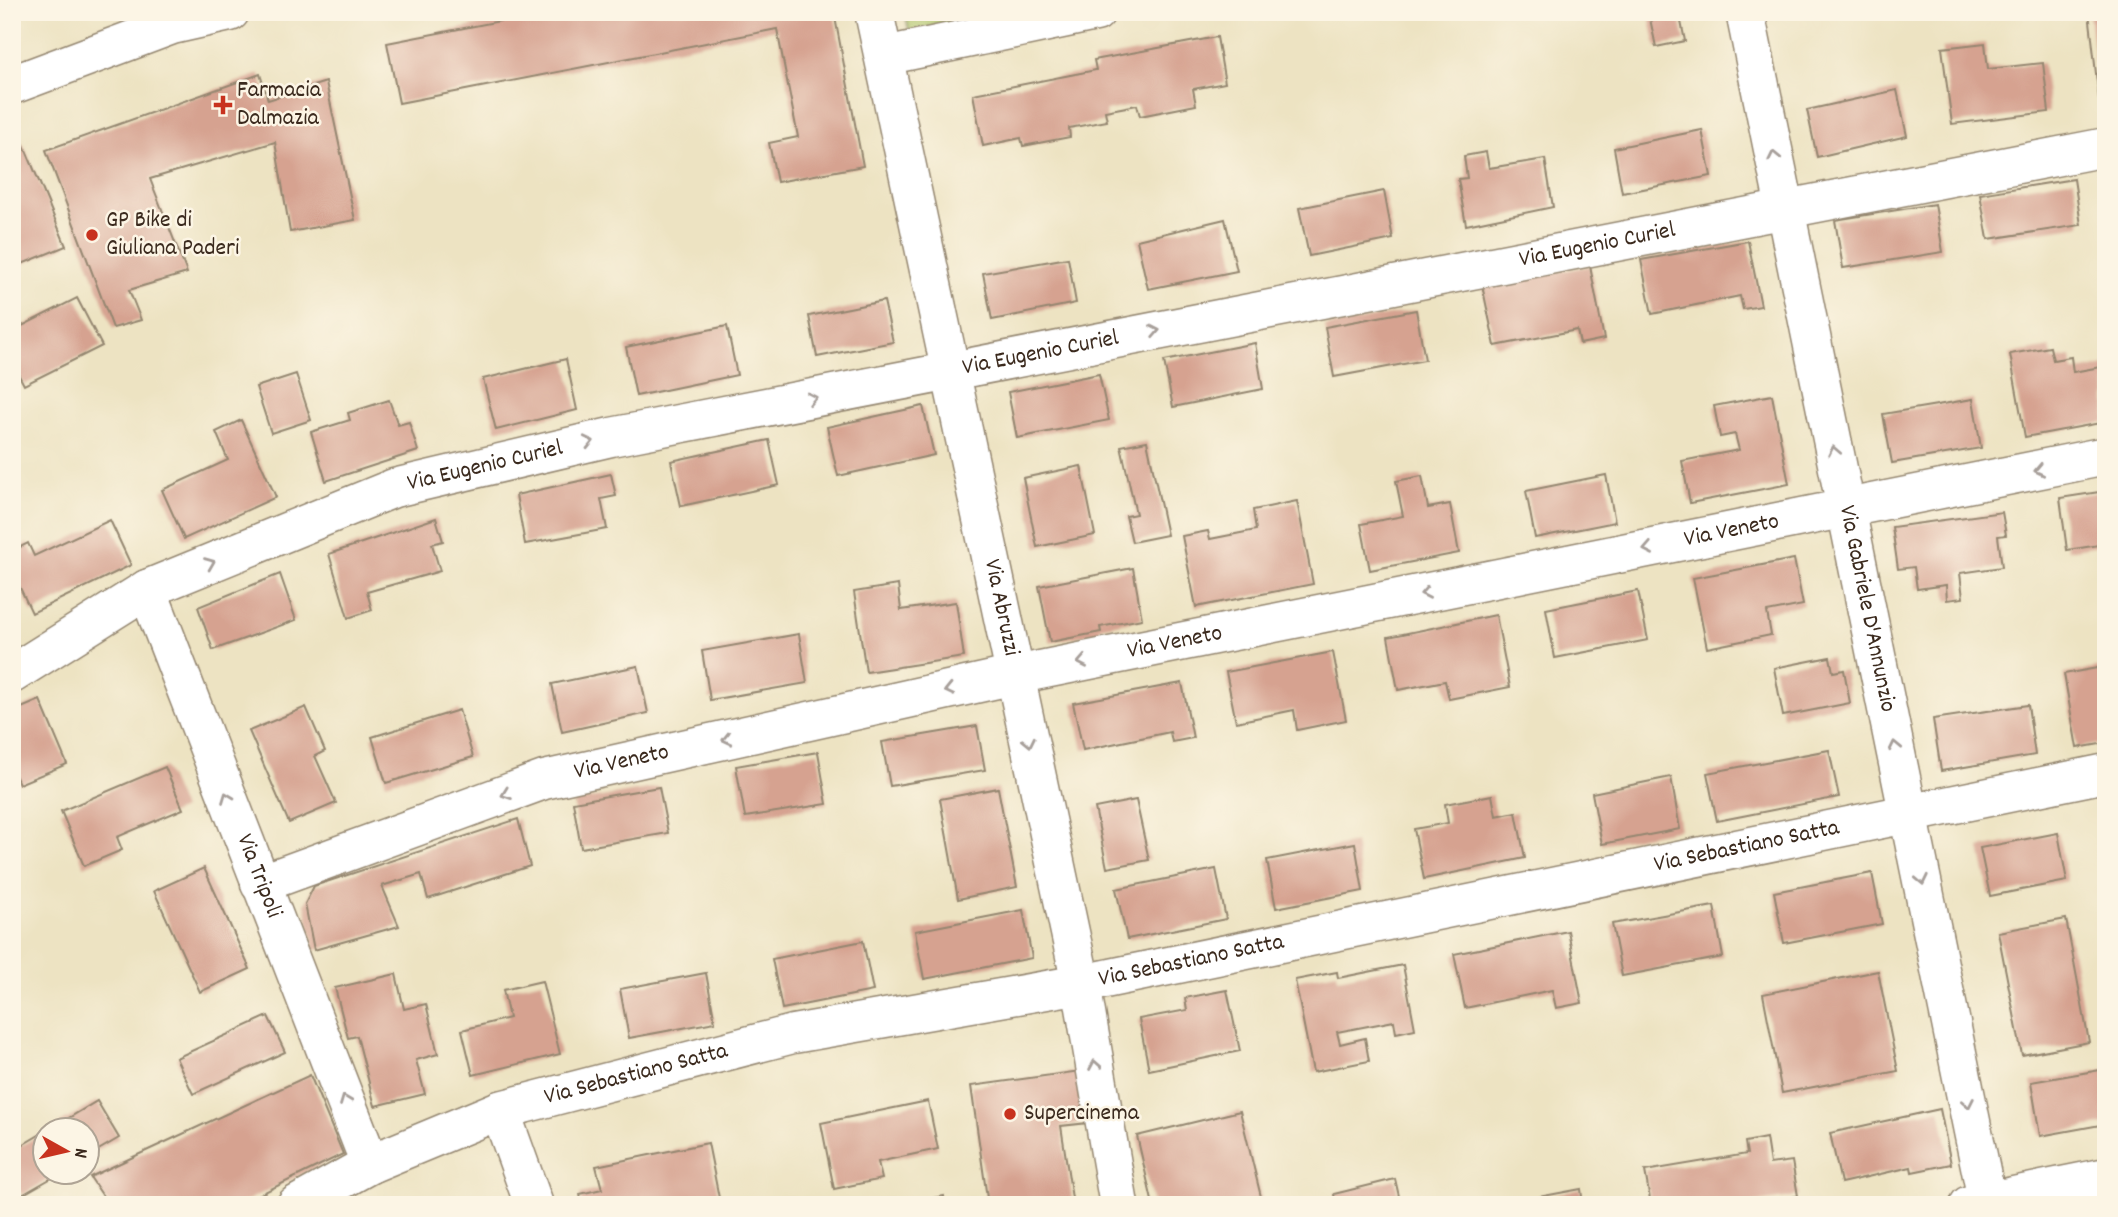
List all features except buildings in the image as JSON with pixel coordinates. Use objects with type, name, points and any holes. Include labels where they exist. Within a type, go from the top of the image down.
[{"type":"street","points":[[12,85],[172,25],[230,12]]},
{"type":"street","name":"Via Abruzzi","points":[[874,12],[1081,984],[1119,1205]]},
{"type":"street","points":[[884,56],[1096,12]]},
{"type":"street","name":"Via Gabriele D'Annunzio","points":[[1745,12],[1909,813],[1982,1203]]},
{"type":"street","name":"Via Eugenio Curiel","points":[[12,674],[146,589],[394,488],[611,437],[2106,147]]},
{"type":"street","name":"Via Veneto","points":[[260,884],[544,780],[1015,675],[2106,456]]},
{"type":"street","name":"Via Tripoli","points":[[146,589],[370,1164]]},
{"type":"street","name":"Via Sebastiano Satta","points":[[296,1205],[370,1164],[500,1110],[793,1034],[1081,984],[2106,773]]},
{"type":"street","points":[[500,1110],[534,1205]]},
{"type":"street","points":[[1982,1203],[2106,1177]]},
{"type":"green space","points":[[905,12],[1037,12],[911,40]]},
{"type":"place","name":"Farmacia Dalmazia","points":[[223,105]]},
{"type":"place","name":"GP Bike di Giuliana Paderi","points":[[92,235]]},
{"type":"place","name":"Supercinema","points":[[1010,1114]]}]
